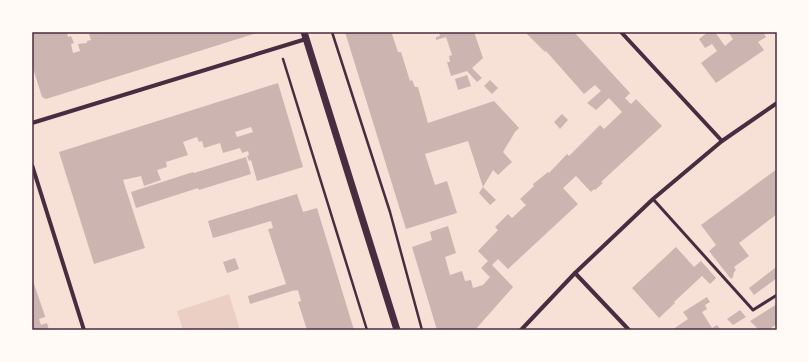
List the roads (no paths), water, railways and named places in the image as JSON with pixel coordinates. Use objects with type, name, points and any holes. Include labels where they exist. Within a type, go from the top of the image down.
[{"type":"street","points":[[621,32],[722,141]]},
{"type":"street","points":[[32,123],[280,47],[305,35],[397,330]]},
{"type":"street","points":[[520,330],[575,273],[653,198],[722,141],[777,103]]},
{"type":"street","points":[[32,165],[84,330]]},
{"type":"street","points":[[575,273],[629,330]]},
{"type":"lane","points":[[653,198],[753,310],[777,295]]}]
